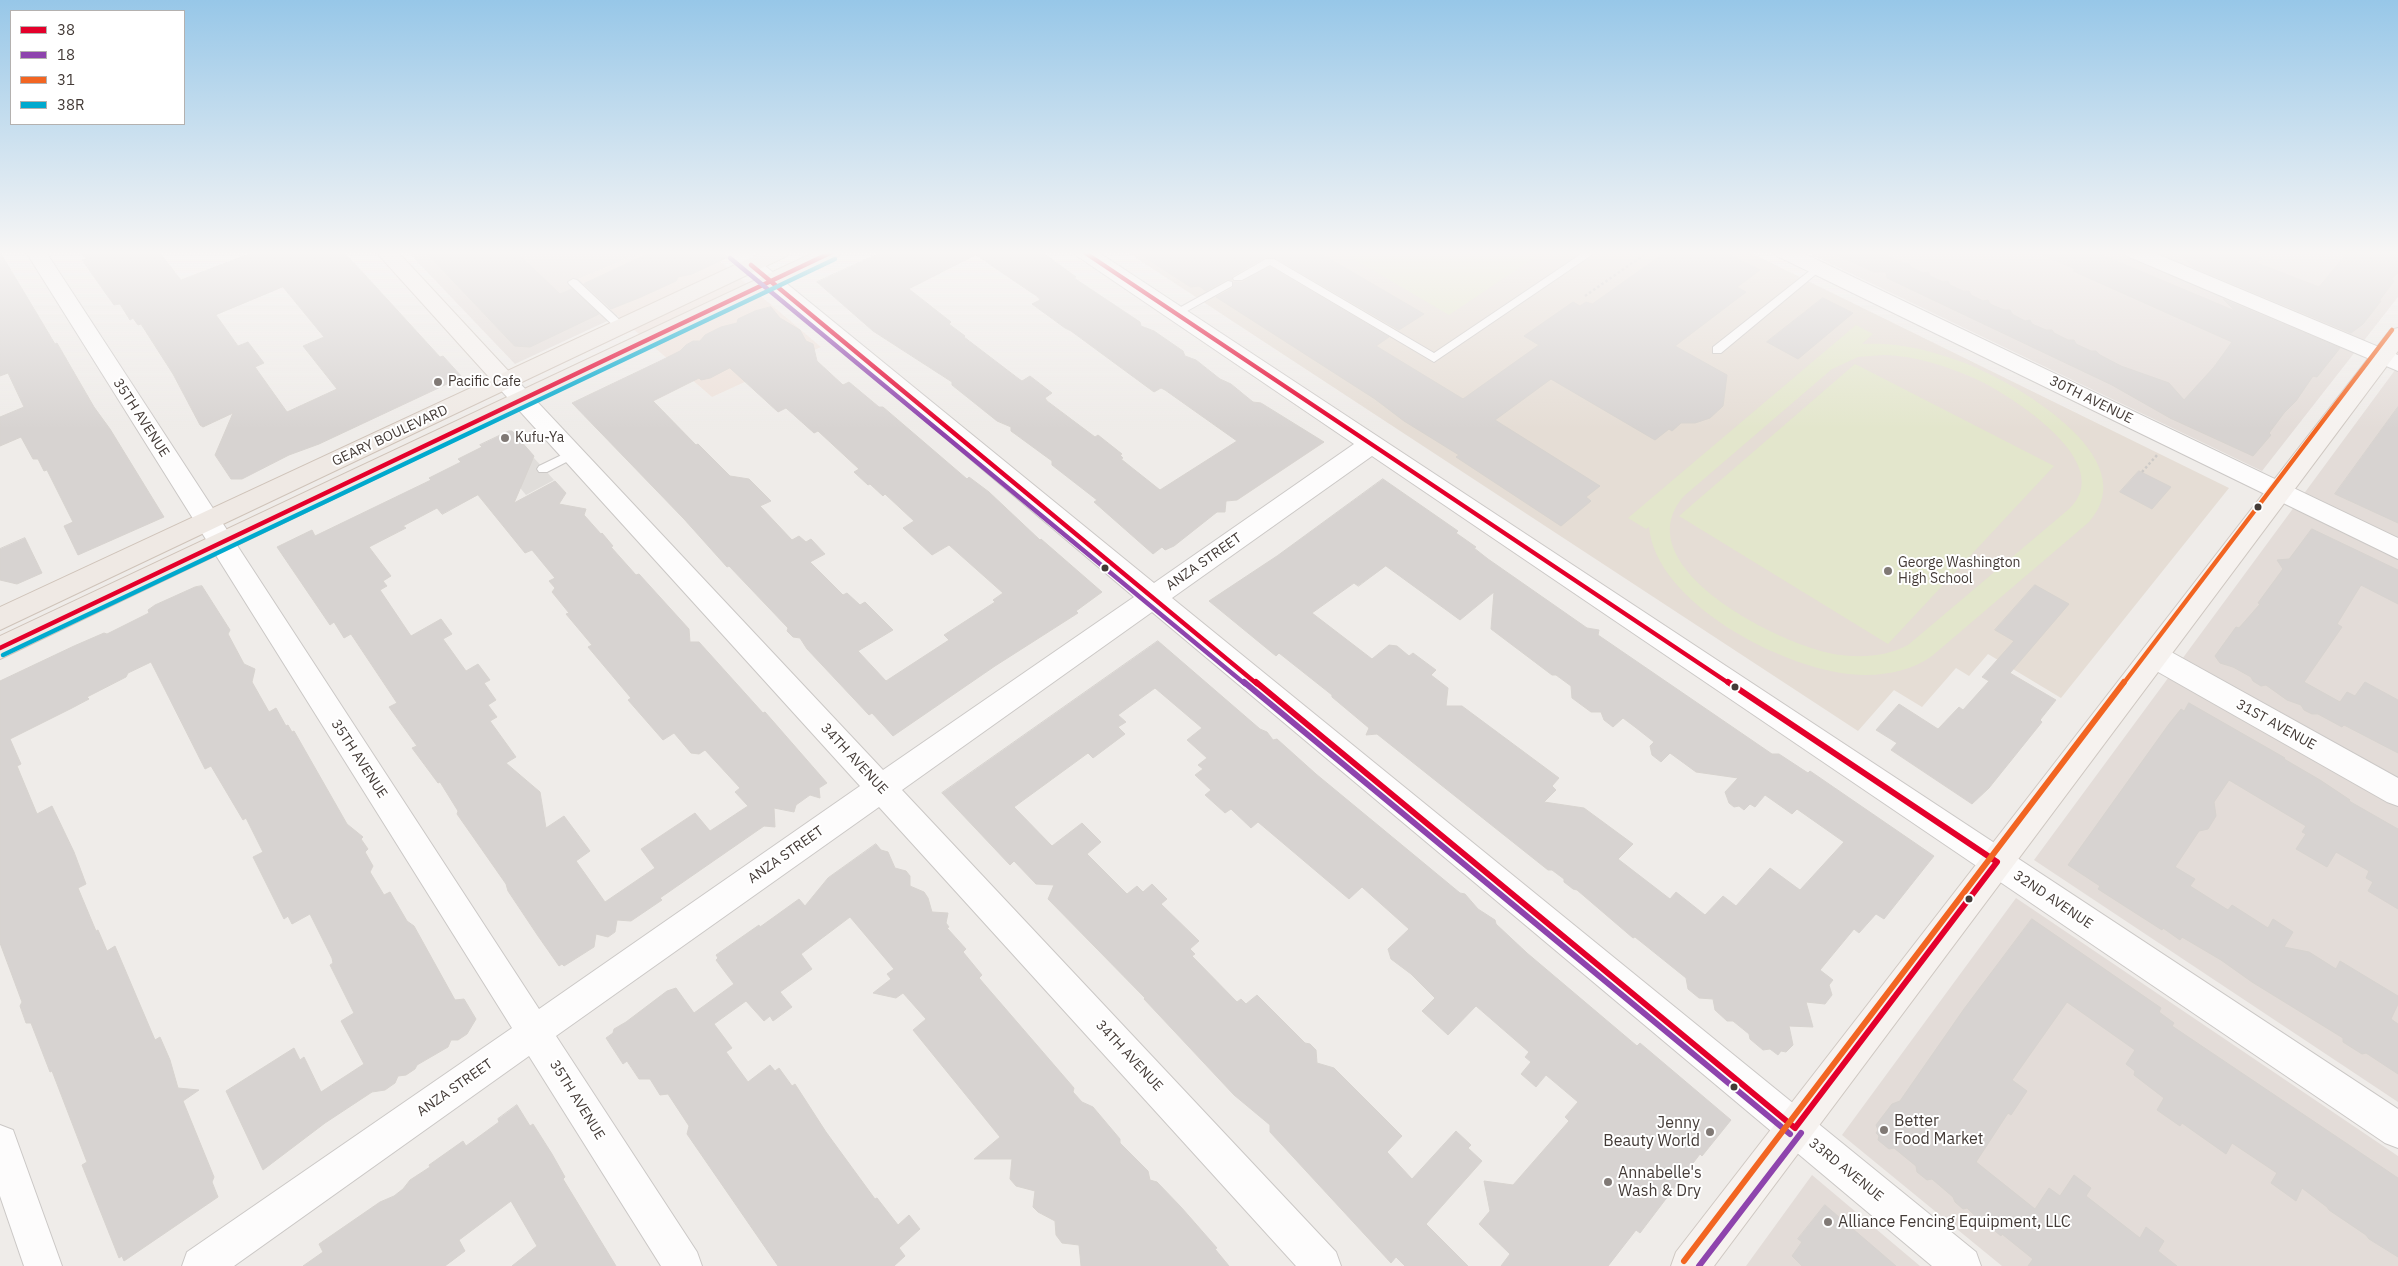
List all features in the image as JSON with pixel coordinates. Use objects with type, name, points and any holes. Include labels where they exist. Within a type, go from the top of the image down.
[{"type":"main road","name":"GEARY BOULEVARD","points":[[513,390],[621,327],[655,311]]},
{"type":"main road","name":"GEARY BOULEVARD","points":[[0,648],[214,532],[513,390],[665,311]]},
{"type":"main road","name":"GEARY BOULEVARD","points":[[0,619],[214,532]]},
{"type":"street","name":"35TH AVENUE","points":[[74,311],[683,1266]]},
{"type":"street","name":"34TH AVENUE","points":[[440,311],[1322,1266]]},
{"type":"street","name":"33RD AVENUE","points":[[806,311],[1962,1266]]},
{"type":"street","name":"32ND AVENUE","points":[[1173,311],[2398,1130]]},
{"type":"street","name":"30TH AVENUE","points":[[1906,311],[2398,549]]},
{"type":"street","points":[[2273,311],[2390,361]]},
{"type":"street","points":[[1690,1266],[2279,492],[2390,361],[2398,335]]},
{"type":"street","name":"ANZA STREET","points":[[200,1266],[1372,444]]},
{"type":"street","name":"31ST AVENUE","points":[[2154,656],[2398,793]]},
{"type":"street","points":[[0,1143],[43,1266]]},
{"type":"lane","points":[[604,311],[621,327]]},
{"type":"lane","points":[[1355,311],[1434,358],[1503,311]]},
{"type":"lane","points":[[1717,350],[1764,311]]},
{"type":"lane","points":[[543,468],[572,454]]},
{"type":"path","points":[[2142,472],[2159,453]]},
{"type":"shaded area","points":[[464,311],[613,311],[618,316],[515,364]]},
{"type":"shaded area","points":[[613,311],[779,311],[821,347],[712,397]]},
{"type":"shaded area","name":"George Washington High School","points":[[1217,311],[1869,311],[2229,488],[2061,698],[1988,654],[1969,676],[1956,668],[1922,707],[1894,690],[1858,731]]},
{"type":"shaded area","points":[[1929,311],[2387,311],[2262,471]]},
{"type":"shaded area","points":[[2398,366],[2398,1102],[2034,860]]},
{"type":"shaded area","points":[[534,458],[554,480],[526,495],[507,472]]},
{"type":"shaded area","points":[[2016,898],[2398,1156],[2398,1266],[2002,1266],[1842,1135]]},
{"type":"shaded area","points":[[1812,1175],[1920,1266],[1746,1266]]},
{"type":"green space","points":[[1442,311],[1455,311],[1449,315]]},
{"type":"green space","points":[[1856,325],[1873,334],[1862,344],[1888,344],[1938,354],[1984,371],[2011,385],[2039,403],[2066,424],[2088,448],[2101,472],[2102,497],[2089,522],[1932,656],[1903,670],[1882,674],[1849,674],[1821,669],[1790,659],[1726,626],[1697,605],[1674,581],[1657,555],[1649,527],[1646,529],[1628,518]],"holes":[[[1896,356],[1931,362],[1976,379],[1992,387],[2034,415],[2071,452],[2080,472],[2081,491],[2069,509],[1908,645],[1884,654],[1867,656],[1841,655],[1784,638],[1751,621],[1718,600],[1691,576],[1674,550],[1670,523],[1684,496],[1832,369],[1858,357]]]},
{"type":"green space","points":[[1855,364],[2054,466],[1888,644],[1679,516]]},
{"type":"building","points":[[0,311],[35,311],[164,517],[78,555],[64,526],[73,522],[47,470],[44,471],[38,459],[33,459],[21,437],[0,446],[0,417],[24,407],[8,373],[0,376]]},
{"type":"building","points":[[124,311],[225,311],[216,315],[238,346],[248,342],[264,363],[255,367],[287,412],[337,389],[303,346],[324,337],[303,311],[398,311],[440,357],[443,356],[462,377],[319,444],[289,455],[242,479],[231,479],[215,455],[233,413],[203,427],[200,425],[173,374],[141,324],[138,325],[133,318],[130,320]]},
{"type":"building","points":[[482,311],[596,311],[599,314],[530,347],[515,346]]},
{"type":"building","points":[[755,311],[774,311],[780,318],[800,330],[806,341],[813,344],[817,361],[843,385],[849,382],[879,407],[883,407],[967,479],[969,477],[989,492],[1040,540],[1102,592],[1076,611],[1078,613],[995,666],[893,736],[872,713],[869,715],[807,649],[800,638],[793,637],[787,631],[788,628],[729,566],[727,567],[684,519],[572,403],[680,351],[693,341],[700,341],[705,335],[721,327],[737,323],[738,319]],"holes":[[[730,368],[778,412],[786,408],[814,433],[818,431],[859,469],[854,472],[883,496],[885,494],[914,521],[903,528],[932,555],[949,545],[1003,593],[993,600],[995,602],[944,635],[949,640],[886,681],[858,651],[893,630],[865,602],[860,605],[847,593],[843,595],[810,562],[825,554],[811,539],[806,542],[799,536],[792,540],[760,506],[771,501],[749,479],[730,476],[698,444],[696,445],[653,401],[699,378],[701,380],[710,378]]]},
{"type":"building","points":[[850,311],[937,311],[951,322],[949,324],[964,337],[1019,379],[1022,381],[1030,376],[1052,393],[1045,398],[1047,401],[1095,437],[1098,435],[1122,454],[1120,455],[1123,458],[1121,459],[1160,490],[1237,441],[1165,390],[1161,388],[1154,392],[1042,311],[1124,311],[1140,322],[1141,326],[1154,331],[1183,351],[1185,356],[1196,360],[1253,402],[1261,403],[1324,442],[1237,500],[1226,501],[1225,512],[1217,512],[1174,546],[1165,550],[1162,547],[1153,554],[1094,502],[1097,500],[1052,465],[1052,461],[1011,431],[1011,427],[997,421],[952,385],[952,382],[873,331]]},
{"type":"building","points":[[1238,311],[1345,311],[1389,337],[1376,346],[1463,399],[1539,345],[1524,336],[1560,311],[1721,311],[1675,346],[1727,375],[1723,406],[1710,418],[1695,423],[1681,423],[1672,431],[1669,429],[1655,440],[1551,379],[1495,420],[1600,486],[1586,497],[1591,501],[1561,526],[1456,457],[1459,455],[1404,421],[1375,399]]},
{"type":"building","points":[[1367,311],[1419,311],[1424,314],[1399,330]]},
{"type":"building","points":[[1806,311],[1849,311],[1853,313],[1798,359],[1767,342]]},
{"type":"building","points":[[1957,311],[2011,311],[2012,314],[2025,321],[2030,320],[2032,324],[2046,330],[2052,330],[2068,340],[2074,340],[2076,344],[2091,351],[2096,351],[2121,366],[2169,383],[2184,400],[2214,367],[2232,342],[2163,311],[2252,311],[2340,348],[2317,377],[2313,376],[2296,401],[2269,433],[2271,435],[2253,456],[2170,418],[2112,385]]},
{"type":"building","points":[[2299,311],[2373,311],[2363,324],[2351,333]]},
{"type":"building","points":[[2398,407],[2398,523],[2335,494]]},
{"type":"building","points":[[512,431],[534,456],[514,503],[555,481],[566,493],[559,504],[586,509],[584,515],[613,546],[611,547],[636,575],[639,574],[689,629],[690,642],[699,642],[763,713],[765,712],[827,783],[819,788],[820,798],[810,795],[796,805],[794,812],[774,808],[775,827],[764,826],[660,898],[662,900],[631,921],[617,920],[615,932],[608,937],[596,934],[594,947],[564,966],[562,964],[559,966],[538,936],[508,891],[506,884],[457,814],[458,811],[440,782],[438,783],[412,748],[417,746],[389,707],[397,703],[351,634],[344,638],[334,622],[330,625],[277,547],[312,530],[315,536],[431,480],[429,478],[461,462],[458,459],[482,447],[480,445]],"holes":[[[478,495],[525,553],[532,550],[555,578],[549,581],[555,588],[552,592],[569,613],[566,614],[592,645],[588,647],[631,698],[628,700],[663,740],[674,733],[691,753],[699,754],[705,750],[740,788],[735,792],[748,806],[710,831],[695,813],[641,849],[655,868],[605,902],[576,861],[590,851],[564,816],[546,828],[540,792],[506,763],[516,757],[490,721],[497,717],[488,705],[496,700],[484,683],[490,680],[478,664],[466,671],[443,639],[452,634],[441,619],[411,636],[380,590],[387,586],[383,581],[391,576],[369,547],[406,528],[403,526],[437,508],[442,514]]]},
{"type":"building","points":[[2139,471],[2171,487],[2152,509],[2120,492]]},
{"type":"building","points":[[1383,479],[1458,531],[1456,533],[1476,547],[1474,548],[1488,559],[1587,628],[1599,630],[1598,635],[1772,754],[1779,754],[1808,773],[1810,771],[1934,856],[1884,919],[1876,914],[1859,933],[1854,929],[1820,970],[1833,980],[1829,985],[1832,995],[1825,1004],[1806,1002],[1813,1027],[1789,1026],[1793,1045],[1786,1052],[1781,1051],[1778,1055],[1770,1049],[1763,1050],[1750,1039],[1749,1034],[1733,1021],[1727,1021],[1715,1010],[1713,999],[1699,998],[1688,989],[1686,978],[1635,937],[1633,938],[1577,890],[1564,882],[1564,879],[1552,870],[1548,870],[1377,734],[1366,735],[1369,728],[1332,695],[1279,653],[1276,656],[1209,601],[1277,556]],"holes":[[[1386,566],[1460,620],[1494,592],[1491,629],[1552,675],[1556,675],[1571,686],[1572,698],[1591,712],[1601,712],[1604,720],[1613,727],[1623,718],[1654,742],[1650,746],[1652,755],[1661,762],[1670,753],[1696,772],[1738,778],[1725,792],[1729,803],[1734,807],[1739,806],[1744,810],[1750,804],[1755,807],[1765,795],[1792,814],[1797,809],[1844,842],[1800,890],[1770,868],[1736,906],[1723,896],[1705,915],[1676,892],[1670,899],[1618,859],[1633,844],[1584,808],[1544,802],[1556,790],[1552,786],[1559,778],[1462,706],[1446,706],[1448,688],[1431,675],[1436,670],[1413,653],[1409,656],[1397,646],[1389,645],[1372,659],[1312,613],[1354,583],[1358,586]]]},
{"type":"building","points":[[2312,529],[2398,570],[2398,604],[2361,585],[2337,624],[2342,627],[2304,682],[2340,702],[2347,692],[2355,696],[2365,682],[2398,700],[2398,753],[2344,725],[2342,727],[2318,714],[2312,714],[2304,710],[2301,705],[2287,700],[2266,685],[2261,686],[2253,681],[2251,677],[2233,667],[2220,663],[2215,656],[2236,627],[2239,628],[2260,604],[2258,603],[2283,569],[2277,560],[2289,559]]},
{"type":"building","points":[[25,538],[42,573],[17,584],[0,580],[0,549]]},
{"type":"building","points":[[2035,585],[2069,604],[2010,673],[2056,700],[2040,720],[2042,722],[1989,788],[1972,804],[1891,750],[1897,743],[1876,730],[1899,704],[1938,729],[1959,707],[1963,710],[1989,681],[1982,677],[2014,641],[1995,630]]},
{"type":"building","points":[[202,586],[230,630],[228,634],[244,664],[255,669],[252,682],[269,712],[276,708],[286,726],[288,725],[292,732],[294,731],[347,824],[363,837],[361,839],[368,849],[365,852],[373,866],[370,872],[384,895],[390,892],[407,921],[414,926],[455,1000],[464,999],[476,1019],[467,1034],[458,1040],[451,1040],[448,1047],[417,1065],[415,1069],[406,1075],[398,1076],[395,1083],[385,1090],[372,1092],[325,1123],[263,1170],[226,1091],[294,1048],[300,1060],[304,1057],[321,1092],[364,1064],[341,1021],[354,1013],[330,965],[333,963],[332,958],[310,914],[292,924],[288,916],[284,919],[253,857],[263,852],[246,818],[243,820],[211,766],[205,769],[151,662],[87,697],[89,699],[10,739],[21,764],[17,766],[37,814],[52,806],[74,852],[86,884],[78,888],[96,931],[98,930],[107,951],[115,946],[155,1040],[160,1037],[170,1060],[178,1088],[199,1090],[183,1101],[214,1177],[212,1182],[218,1197],[124,1261],[122,1256],[119,1258],[82,1165],[87,1162],[52,1071],[50,1072],[31,1023],[26,1023],[20,1006],[22,1002],[0,943],[0,681],[74,646],[104,633],[107,634],[149,613],[148,610],[155,605],[195,587]]},
{"type":"building","points":[[1158,641],[1260,729],[1267,732],[1273,740],[1277,739],[1316,774],[1460,893],[1465,894],[1478,909],[1495,920],[1496,924],[1527,953],[1637,1046],[1640,1043],[1731,1120],[1702,1156],[1700,1154],[1640,1233],[1636,1230],[1608,1266],[1501,1266],[1510,1254],[1479,1224],[1490,1211],[1484,1181],[1513,1185],[1569,1121],[1565,1117],[1578,1102],[1546,1075],[1536,1087],[1521,1074],[1531,1062],[1525,1057],[1529,1052],[1476,1006],[1448,1035],[1422,1011],[1435,998],[1411,974],[1391,959],[1388,949],[1409,929],[1362,887],[1349,899],[1258,822],[1251,828],[1231,809],[1225,813],[1205,795],[1211,790],[1195,775],[1203,769],[1198,765],[1207,758],[1187,740],[1202,728],[1155,688],[1118,715],[1126,722],[1118,727],[1125,734],[1093,758],[1088,753],[1014,807],[1052,846],[1082,823],[1101,842],[1087,854],[1127,894],[1137,886],[1143,892],[1152,884],[1167,899],[1161,904],[1199,941],[1190,949],[1195,954],[1192,956],[1237,1002],[1241,999],[1246,1004],[1257,995],[1305,1043],[1310,1044],[1316,1050],[1317,1063],[1334,1068],[1402,1136],[1387,1152],[1412,1179],[1456,1131],[1471,1145],[1468,1148],[1482,1161],[1426,1224],[1468,1266],[1405,1266],[1396,1257],[1391,1263],[1270,1132],[1270,1125],[1234,1095],[1145,998],[1048,899],[1054,885],[1036,884],[1014,861],[1010,865],[942,793]]},
{"type":"building","points":[[2189,703],[2285,758],[2349,801],[2398,829],[2398,909],[2368,891],[2373,882],[2366,878],[2369,871],[2336,852],[2327,867],[2296,849],[2306,834],[2302,832],[2306,826],[2229,780],[2214,802],[2216,816],[2208,829],[2199,831],[2175,867],[2195,879],[2190,886],[2228,910],[2232,905],[2268,928],[2273,919],[2293,932],[2284,947],[2309,952],[2336,969],[2340,961],[2398,996],[2398,1004],[2391,1019],[2398,1024],[2398,1074],[2366,1053],[2362,1054],[2343,1042],[2343,1038],[2252,982],[2221,960],[2182,937],[2180,940],[2163,928],[2162,930],[2098,889],[2100,886],[2068,865],[2169,724],[2181,709],[2184,711]]},
{"type":"building","points":[[876,844],[881,850],[888,852],[895,868],[906,871],[910,876],[910,886],[924,892],[932,912],[948,913],[946,923],[949,927],[947,928],[966,949],[963,952],[982,975],[979,978],[1074,1088],[1073,1092],[1082,1102],[1093,1107],[1120,1139],[1120,1143],[1148,1171],[1150,1180],[1157,1182],[1181,1207],[1217,1248],[1215,1249],[1229,1266],[1081,1266],[1079,1245],[1062,1243],[1056,1235],[1055,1221],[1038,1212],[1033,1207],[1035,1191],[1016,1186],[1010,1179],[1012,1159],[974,1159],[1000,1137],[913,1030],[926,1019],[903,993],[896,998],[873,993],[891,979],[887,974],[894,969],[850,917],[801,954],[812,969],[780,992],[792,1007],[773,1021],[770,1016],[764,1021],[746,1001],[714,1024],[732,1048],[726,1052],[748,1082],[770,1065],[775,1071],[779,1068],[792,1086],[795,1084],[826,1132],[875,1199],[877,1198],[898,1225],[909,1215],[920,1229],[899,1248],[905,1256],[894,1266],[778,1266],[687,1134],[689,1126],[668,1094],[660,1095],[650,1079],[639,1079],[627,1061],[623,1064],[606,1038],[613,1033],[614,1029],[667,991],[676,988],[694,1013],[734,984],[716,960],[718,958],[716,955],[799,899],[805,906],[828,878]]},
{"type":"building","points":[[2032,919],[2161,1008],[2159,1012],[2174,1023],[2172,1026],[2398,1178],[2398,1257],[2369,1239],[2302,1188],[2296,1201],[2271,1183],[2277,1173],[2232,1143],[2226,1154],[2182,1123],[2180,1126],[2157,1110],[2164,1098],[2134,1075],[2135,1071],[2126,1064],[2135,1050],[2067,1002],[2012,1080],[2027,1091],[2011,1115],[2008,1113],[1976,1162],[2035,1209],[2049,1188],[2060,1196],[2074,1175],[2091,1188],[2086,1196],[2140,1238],[2146,1227],[2164,1241],[2158,1251],[2177,1266],[2028,1266],[2033,1259],[2002,1234],[2001,1236],[1995,1231],[1991,1231],[1967,1208],[1963,1209],[1955,1202],[1953,1197],[1932,1179],[1927,1180],[1917,1172],[1916,1166],[1894,1148],[1889,1149],[1878,1140],[1879,1136],[1876,1133],[1878,1130],[1876,1125],[1892,1104],[1900,1101],[1964,1009]]},
{"type":"building","points":[[517,1105],[530,1126],[533,1124],[552,1154],[565,1177],[563,1179],[616,1266],[512,1266],[537,1246],[511,1201],[459,1240],[465,1251],[445,1266],[303,1266],[323,1252],[319,1244],[380,1202],[394,1196],[410,1180],[463,1141],[466,1146],[499,1122],[498,1119]]},
{"type":"building","name":"Alliance Fencing Equipment, LLC","points":[[1825,1205],[1896,1266],[1802,1266],[1792,1256],[1802,1242],[1798,1239]]},
{"type":"transit line","name":"38","points":[[0,648],[708,311]]},
{"type":"transit line","name":"38R","points":[[3,655],[726,311]]},
{"type":"transit line","name":"18","points":[[794,311],[1790,1134]]},
{"type":"transit line","name":"38","points":[[807,311],[1795,1128],[1997,862],[1172,311]]},
{"type":"transit line","name":"31","points":[[1684,1261],[2392,330]]},
{"type":"transit line","name":"18","points":[[1699,1266],[1801,1133]]},
{"type":"place","name":"Pacific Cafe","points":[[438,382]]},
{"type":"place","name":"Kufu-Ya","points":[[505,438]]},
{"type":"place","name":"George Washington High School","points":[[1888,571]]},
{"type":"place","name":"Better Food Market","points":[[1884,1130]]},
{"type":"place","name":"Jenny Beauty World","points":[[1710,1132]]},
{"type":"place","name":"Annabelle's Wash & Dry","points":[[1608,1182]]},
{"type":"place","name":"Alliance Fencing Equipment, LLC","points":[[1828,1222]]}]
